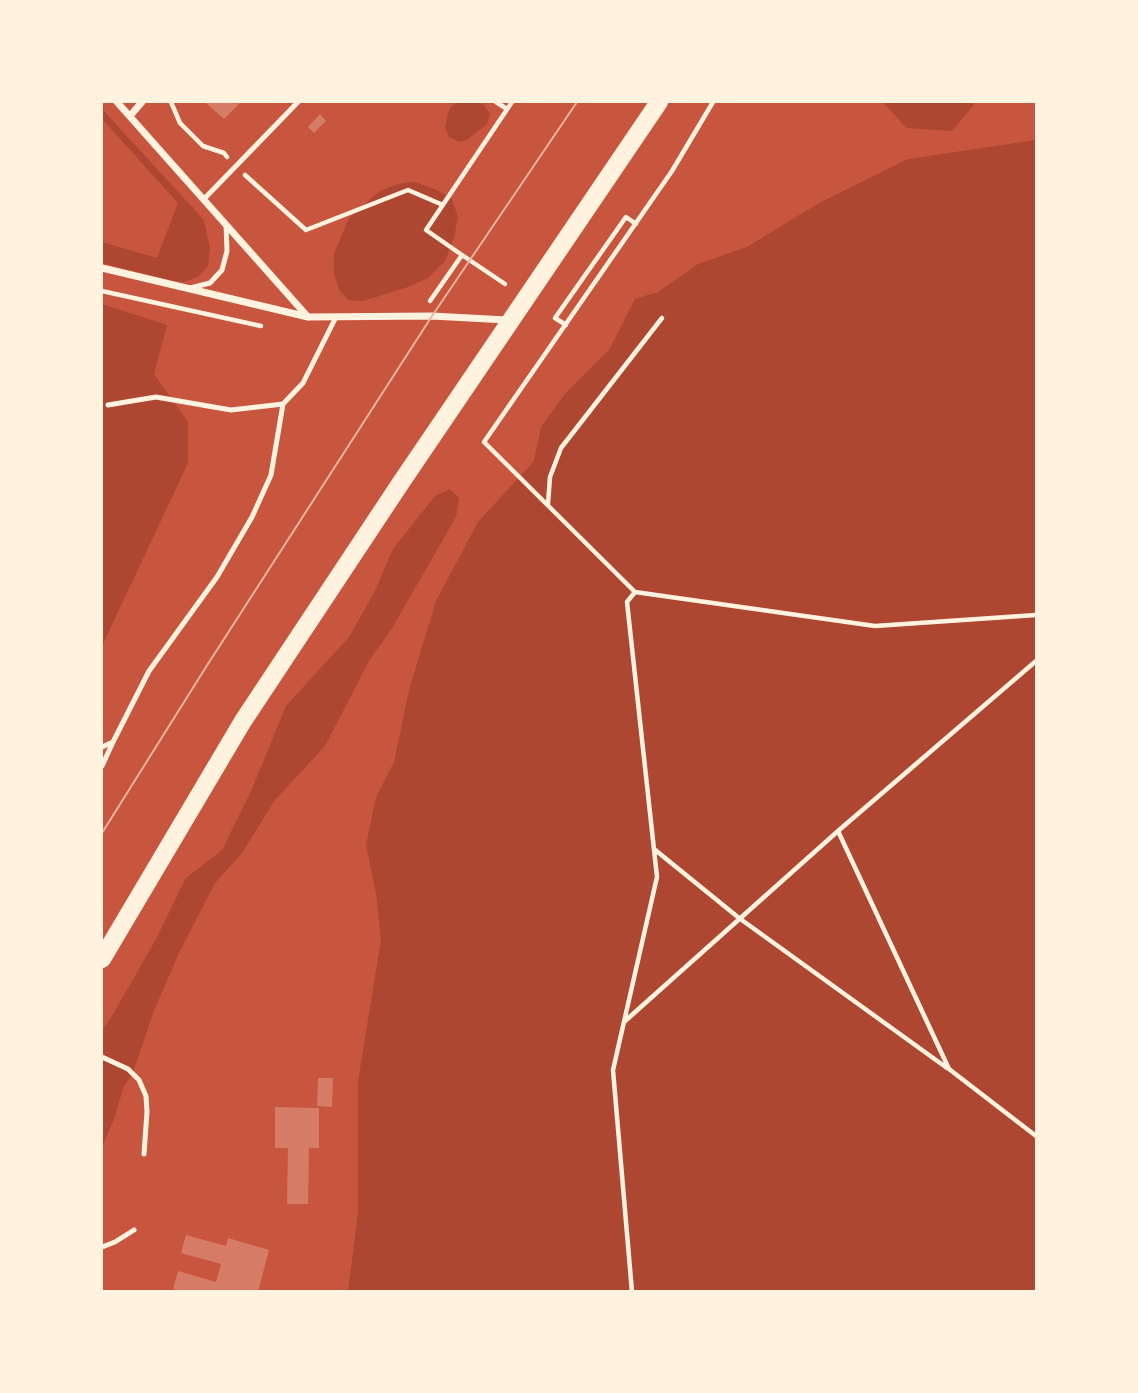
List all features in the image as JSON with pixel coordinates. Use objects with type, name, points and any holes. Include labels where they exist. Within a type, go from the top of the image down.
[{"type":"main road","points":[[102,959],[243,722],[659,102]]},
{"type":"street","points":[[117,102],[308,317]]},
{"type":"street","points":[[130,116],[142,102]]},
{"type":"street","points":[[102,268],[308,317],[432,316],[512,320]]},
{"type":"lane","points":[[204,199],[298,102]]},
{"type":"lane","points":[[188,289],[210,283],[222,270],[227,251],[226,224]]},
{"type":"lane","points":[[102,766],[149,671],[217,577],[253,517],[271,475],[283,404],[303,383],[336,317]]},
{"type":"lane","points":[[108,405],[156,397],[232,410],[283,404]]},
{"type":"lane","points":[[102,747],[113,742]]},
{"type":"lane","points":[[102,1057],[128,1069],[139,1080],[146,1096],[144,1154]]},
{"type":"lane","points":[[102,1247],[134,1230]]},
{"type":"path","points":[[171,102],[180,124],[203,146],[224,153],[306,230],[408,190],[443,205]]},
{"type":"path","points":[[496,102],[506,109]]},
{"type":"path","points":[[461,255],[426,230],[512,102]]},
{"type":"path","points":[[713,102],[672,171],[484,442],[635,592],[876,626],[1037,615]]},
{"type":"path","points":[[566,325],[555,318],[626,217],[636,224]]},
{"type":"path","points":[[548,505],[550,477],[561,448],[662,318]]},
{"type":"path","points":[[632,1292],[613,1070],[657,877],[627,602],[635,592]]},
{"type":"path","points":[[624,1022],[838,831],[1037,661]]},
{"type":"path","points":[[838,831],[948,1069]]},
{"type":"path","points":[[653,848],[739,918],[1037,1136]]},
{"type":"shaded area","points":[[457,102],[478,102],[484,105],[490,114],[487,124],[467,140],[460,142],[449,137],[445,128],[450,108]]},
{"type":"shaded area","points":[[883,102],[973,102],[973,106],[952,131],[906,128]]},
{"type":"shaded area","points":[[102,109],[204,220],[210,249],[208,266],[198,277],[184,282],[174,281],[102,263],[102,242],[157,258],[178,203],[102,119]]},
{"type":"shaded area","points":[[1036,140],[1036,1291],[348,1292],[358,1212],[358,1081],[381,940],[376,894],[366,845],[376,797],[394,762],[409,690],[436,601],[478,522],[534,461],[541,427],[565,394],[609,350],[635,299],[658,292],[698,264],[747,247],[819,203],[908,159]]},
{"type":"shaded area","points":[[415,182],[452,199],[458,217],[454,238],[445,261],[428,278],[408,287],[363,301],[348,300],[339,290],[334,274],[334,254],[349,218],[380,191],[397,184]]},
{"type":"shaded area","points":[[102,304],[167,325],[154,374],[188,422],[188,463],[102,646]]},
{"type":"shaded area","points":[[450,489],[459,498],[456,517],[392,628],[369,661],[325,746],[275,800],[242,853],[215,883],[179,953],[155,1008],[132,1075],[124,1086],[102,1147],[102,1030],[155,941],[186,878],[222,850],[252,789],[286,706],[349,637],[374,593],[393,549],[435,496]]},
{"type":"building","points":[[207,102],[241,102],[224,119]]},
{"type":"building","points":[[320,114],[326,121],[314,133],[308,127]]},
{"type":"building","points":[[318,1078],[333,1078],[332,1107],[317,1106]]},
{"type":"building","points":[[275,1107],[319,1108],[319,1148],[309,1148],[308,1204],[287,1204],[288,1148],[275,1148]]},
{"type":"building","points":[[186,1235],[226,1246],[228,1238],[269,1250],[258,1292],[184,1292],[173,1289],[178,1271],[216,1282],[221,1264],[181,1253]]},
{"type":"tram line","points":[[102,833],[432,316],[577,102]]}]
